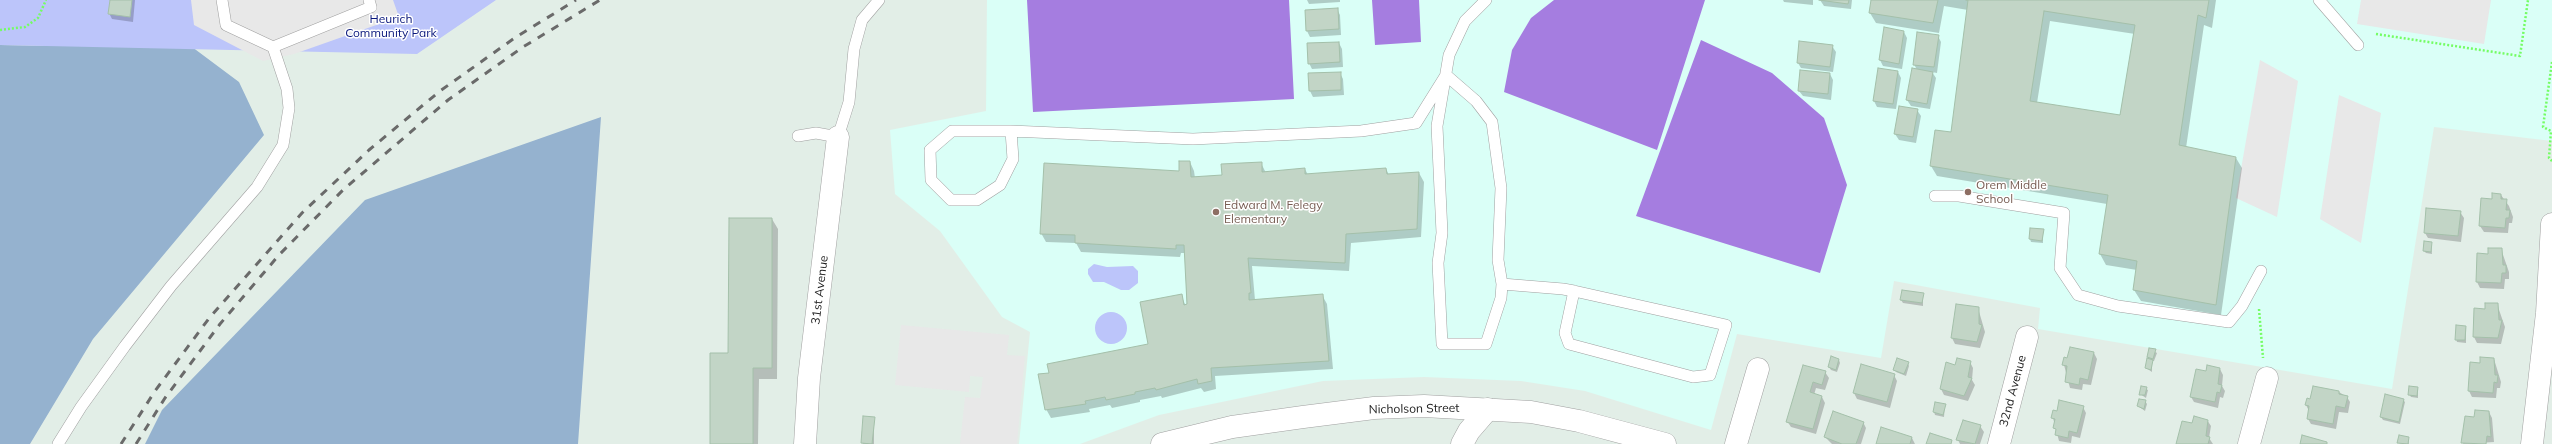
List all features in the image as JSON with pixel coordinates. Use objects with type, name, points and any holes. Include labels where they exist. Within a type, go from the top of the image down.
[{"type":"street","name":"31st Avenue","points":[[805,444],[809,378],[838,137]]},
{"type":"street","points":[[2532,444],[2547,313],[2552,224]]},
{"type":"street","name":"32nd Avenue","points":[[1998,444],[2027,337]]},
{"type":"street","points":[[1736,444],[1758,369]]},
{"type":"street","points":[[2249,444],[2265,369]]},
{"type":"street","name":"Nicholson Street","points":[[1162,444],[1232,427],[1374,408],[1424,406],[1531,412],[1579,421],[1665,444]]},
{"type":"street","points":[[1462,444],[1469,431],[1488,409]]},
{"type":"lane","points":[[58,444],[81,407],[130,340],[171,286],[257,187],[283,145],[289,108],[288,89],[273,47],[226,25],[222,0]]},
{"type":"lane","points":[[273,47],[371,7],[369,0]]},
{"type":"lane","points":[[798,136],[816,133],[838,137],[849,102],[854,49],[862,20],[878,0]]},
{"type":"lane","points":[[1446,74],[1476,101],[1492,122],[1501,188],[1498,260],[1502,284],[1501,298],[1486,344],[1442,344],[1438,263],[1442,233],[1437,126],[1449,54],[1465,21],[1486,0]]},
{"type":"lane","points":[[2319,0],[2358,45]]},
{"type":"lane","points":[[1011,131],[1013,159],[1000,184],[977,200],[952,200],[931,180],[930,150],[952,130],[1011,131],[1193,139],[1361,131],[1416,123],[1446,74]]},
{"type":"lane","points":[[1935,196],[1959,196],[2064,213],[2060,268],[2078,294],[2118,306],[2229,322],[2242,306],[2258,276]]},
{"type":"lane","points":[[1502,284],[1574,291],[1726,325],[1710,375],[1693,377],[1569,344],[1565,334],[1574,291]]},
{"type":"path","points":[[0,30],[25,27],[38,18],[46,0]]},
{"type":"path","points":[[2376,34],[2520,56],[2528,0]]},
{"type":"path","points":[[2552,62],[2543,127],[2551,131],[2549,158],[2552,161]]},
{"type":"path","points":[[2258,276],[2265,369]]},
{"type":"shaded area","points":[[191,0],[393,0],[399,17],[294,54],[263,61],[194,25]]},
{"type":"shaded area","points":[[987,0],[2552,0],[2552,141],[2434,127],[2392,389],[2038,329],[2040,308],[1894,281],[1881,358],[1737,334],[1711,430],[1585,391],[1521,381],[1424,377],[1323,381],[1159,415],[1080,444],[1019,444],[1030,332],[1002,317],[940,231],[895,194],[890,130],[986,111]]},
{"type":"shaded area","points":[[1027,0],[1289,0],[1294,99],[1033,112]]},
{"type":"shaded area","points":[[1372,0],[1419,0],[1421,42],[1375,45]]},
{"type":"shaded area","points":[[1554,0],[1705,0],[1657,150],[1504,92],[1512,50],[1531,18]]},
{"type":"shaded area","points":[[2361,0],[2491,0],[2484,44],[2357,24]]},
{"type":"shaded area","points":[[180,38],[239,82],[264,135],[93,339],[30,444],[0,444],[0,45],[55,46]]},
{"type":"shaded area","points":[[1701,40],[1772,73],[1824,118],[1847,185],[1820,273],[1636,216]]},
{"type":"shaded area","points":[[2260,60],[2298,81],[2277,217],[2236,198]]},
{"type":"shaded area","points":[[2339,95],[2381,113],[2361,243],[2320,219]]},
{"type":"shaded area","points":[[601,117],[578,444],[145,444],[162,410],[365,200]]},
{"type":"shaded area","points":[[901,325],[1009,335],[1007,355],[1025,356],[1017,444],[960,444],[965,397],[980,398],[983,377],[970,376],[969,392],[895,385]]},
{"type":"green space","name":"Heurich Community Park","points":[[0,0],[496,0],[417,54],[0,45]]},
{"type":"green space","points":[[1094,264],[1107,267],[1133,266],[1138,271],[1138,283],[1129,290],[1121,290],[1104,282],[1093,282],[1088,274],[1088,269]]},
{"type":"green space","points":[[1108,312],[1114,312],[1123,316],[1127,328],[1123,340],[1114,344],[1108,344],[1099,340],[1095,331],[1095,325],[1099,316]]},
{"type":"building","points":[[110,0],[132,0],[130,17],[108,14]]},
{"type":"building","points":[[1819,0],[1849,0],[1848,4]]},
{"type":"building","points":[[1871,0],[1938,0],[1933,23],[1869,13]]},
{"type":"building","points":[[1968,0],[2209,0],[2206,18],[2198,15],[2179,145],[2236,157],[2216,305],[2133,290],[2137,261],[2099,254],[2108,195],[1930,166],[1935,130],[1951,132]],"holes":[[[2044,11],[2135,25],[2120,115],[2030,101]]]},
{"type":"building","points":[[1338,8],[1339,29],[1306,31],[1305,10]]},
{"type":"building","points":[[1884,27],[1904,31],[1899,64],[1879,60]]},
{"type":"building","points":[[1917,32],[1939,35],[1934,67],[1913,65]]},
{"type":"building","points":[[1799,41],[1833,45],[1830,67],[1797,63]]},
{"type":"building","points":[[1339,42],[1340,62],[1308,64],[1307,43]]},
{"type":"building","points":[[1878,68],[1898,71],[1893,104],[1873,101]]},
{"type":"building","points":[[1912,68],[1933,72],[1927,104],[1906,100]]},
{"type":"building","points":[[1800,70],[1830,73],[1828,94],[1798,91]]},
{"type":"building","points":[[1341,72],[1341,90],[1309,91],[1308,73]]},
{"type":"building","points":[[1899,106],[1918,109],[1913,137],[1894,134]]},
{"type":"building","points":[[1179,161],[1190,161],[1191,177],[1222,175],[1221,164],[1262,162],[1262,172],[1305,168],[1305,174],[1386,168],[1387,174],[1419,172],[1417,229],[1346,234],[1345,263],[1248,258],[1251,293],[1249,293],[1249,300],[1323,294],[1329,361],[1211,368],[1212,381],[1198,384],[1197,379],[1156,390],[1155,388],[1135,392],[1135,394],[1106,400],[1105,397],[1085,401],[1086,404],[1045,410],[1038,374],[1049,373],[1047,364],[1148,344],[1140,302],[1182,294],[1184,305],[1187,304],[1184,245],[1176,245],[1176,249],[1075,243],[1075,235],[1040,234],[1044,163],[1179,171]]},
{"type":"building","points":[[2492,193],[2501,194],[2501,199],[2507,199],[2506,210],[2510,210],[2509,218],[2506,218],[2505,228],[2479,226],[2481,198],[2492,199]]},
{"type":"building","points":[[2426,208],[2461,211],[2458,236],[2424,233]]},
{"type":"building","points":[[729,218],[772,218],[772,368],[753,368],[753,444],[710,444],[710,353],[728,353]]},
{"type":"building","points":[[2030,228],[2044,229],[2042,241],[2029,239]]},
{"type":"building","points":[[2424,241],[2432,242],[2431,252],[2423,251]]},
{"type":"building","points":[[2488,248],[2502,248],[2503,265],[2506,265],[2506,273],[2502,273],[2501,283],[2476,282],[2477,253],[2488,254]]},
{"type":"building","points":[[1902,290],[1924,293],[1922,303],[1900,300]]},
{"type":"building","points":[[2485,303],[2498,303],[2499,320],[2502,320],[2498,338],[2473,337],[2474,308],[2485,309]]},
{"type":"building","points":[[1956,304],[1979,307],[1979,324],[1982,325],[1977,342],[1951,338]]},
{"type":"building","points":[[2456,325],[2466,326],[2465,340],[2455,340]]},
{"type":"building","points":[[2070,347],[2094,352],[2088,380],[2080,378],[2079,385],[2065,382],[2067,366],[2062,365],[2064,357],[2067,358]]},
{"type":"building","points":[[2149,348],[2156,349],[2153,359],[2147,357]]},
{"type":"building","points":[[1831,356],[1839,359],[1836,370],[1828,367]]},
{"type":"building","points":[[2480,357],[2494,358],[2495,375],[2498,375],[2497,383],[2494,382],[2493,393],[2468,391],[2470,362],[2480,363]]},
{"type":"building","points":[[1897,358],[1909,362],[1904,374],[1893,370]]},
{"type":"building","points":[[1957,358],[1971,361],[1968,377],[1972,378],[1964,396],[1940,389],[1946,362],[1955,365]]},
{"type":"building","points":[[2147,358],[2153,360],[2151,370],[2145,368]]},
{"type":"building","points":[[1861,364],[1895,374],[1887,402],[1853,393]]},
{"type":"building","points":[[1803,365],[1826,371],[1822,385],[1813,382],[1810,392],[1822,396],[1813,429],[1786,422]]},
{"type":"building","points":[[2207,365],[2220,368],[2218,384],[2222,385],[2220,393],[2217,392],[2215,402],[2190,397],[2196,369],[2206,371]]},
{"type":"building","points":[[2141,386],[2147,387],[2145,395],[2139,395]]},
{"type":"building","points":[[2313,386],[2339,391],[2339,394],[2348,396],[2345,408],[2336,406],[2333,424],[2307,419],[2309,406],[2305,405],[2307,398],[2310,399]]},
{"type":"building","points":[[2409,386],[2418,387],[2417,396],[2408,395]]},
{"type":"building","points":[[2385,394],[2404,399],[2399,422],[2380,417]]},
{"type":"building","points":[[2139,399],[2146,400],[2144,409],[2137,406]]},
{"type":"building","points":[[2059,400],[2084,406],[2077,433],[2069,431],[2068,438],[2055,435],[2056,429],[2053,428],[2055,419],[2051,418],[2053,410],[2057,411]]},
{"type":"building","points":[[1935,402],[1946,404],[1943,415],[1933,412]]},
{"type":"building","points":[[2475,410],[2489,411],[2491,437],[2487,436],[2486,444],[2461,443],[2465,416],[2474,417]]},
{"type":"building","points":[[1833,411],[1864,422],[1856,444],[1842,444],[1824,437]]},
{"type":"building","points":[[863,416],[875,417],[872,444],[861,443]]},
{"type":"building","points":[[2194,416],[2208,420],[2206,436],[2210,437],[2208,444],[2176,444],[2182,421],[2192,423]]},
{"type":"building","points":[[1963,420],[1981,425],[1975,444],[1956,440]]},
{"type":"building","points":[[1881,427],[1912,437],[1910,444],[1876,444]]},
{"type":"building","points":[[1930,433],[1952,440],[1951,444],[1926,444]]},
{"type":"building","points":[[2302,435],[2327,442],[2327,444],[2300,444]]},
{"type":"building","points":[[2399,435],[2409,437],[2408,444],[2397,443]]},
{"type":"railway","points":[[121,444],[155,391],[210,317],[302,213],[369,150],[440,91],[516,37],[576,0]]},
{"type":"railway","points":[[136,444],[165,398],[220,324],[279,255],[343,190],[448,100],[523,47],[600,0]]},
{"type":"place","name":"Orem Middle School","points":[[1968,192]]},
{"type":"place","name":"Edward M. Felegy Elementary","points":[[1216,212]]}]
